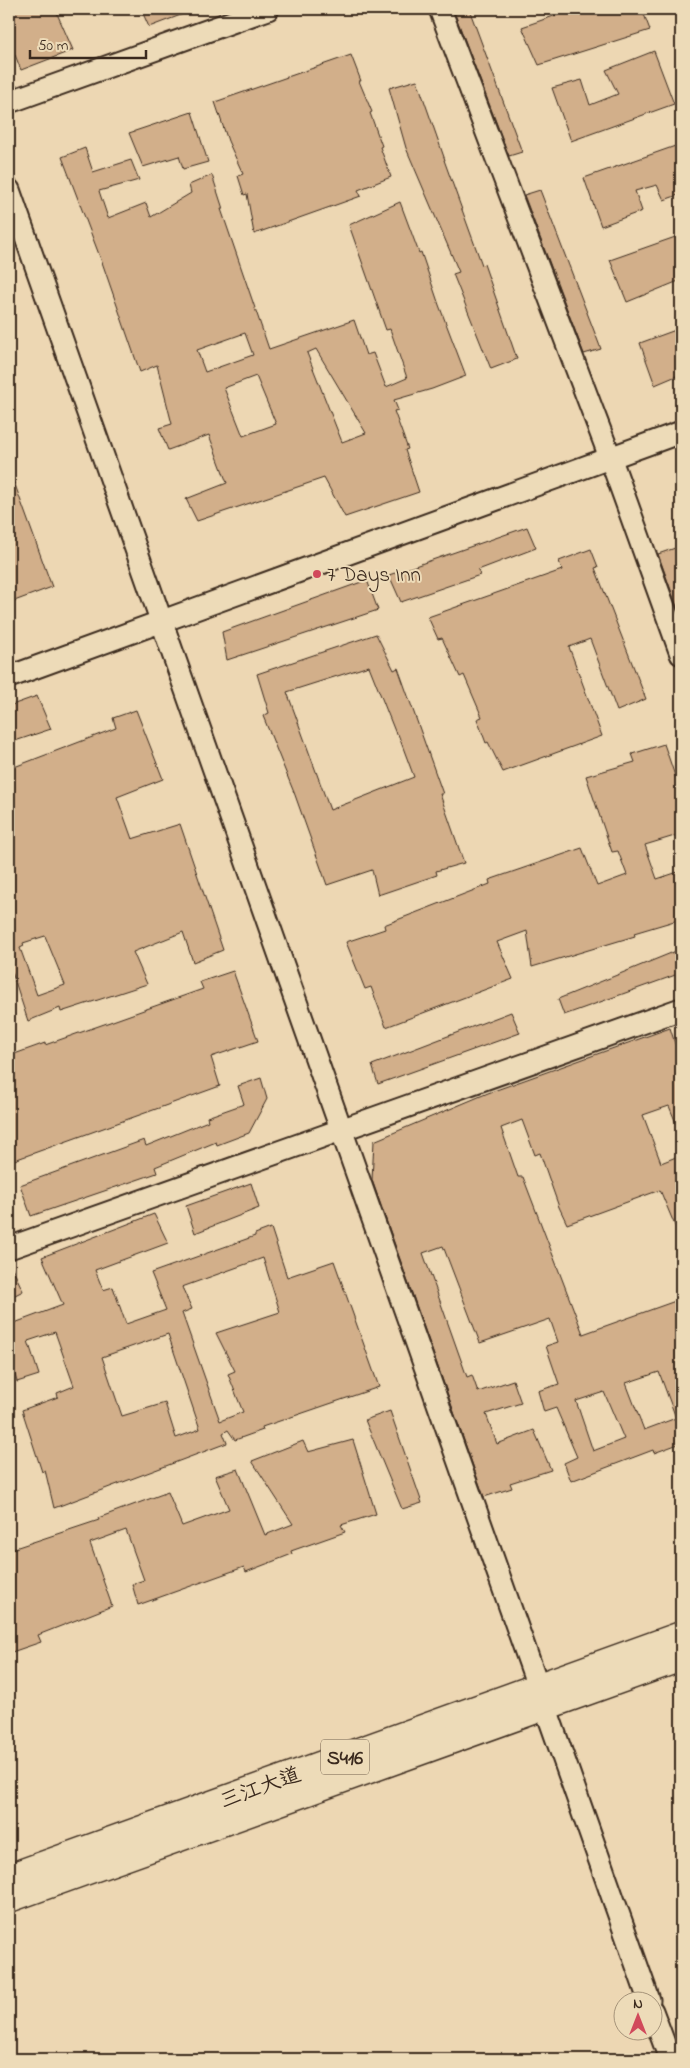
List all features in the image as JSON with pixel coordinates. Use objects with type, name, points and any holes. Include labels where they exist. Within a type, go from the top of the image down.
[{"type":"main road","name":"三江大道","points":[[9,1898],[541,1697],[681,1636]]},
{"type":"main road","name":"三江大道","points":[[9,1878],[541,1697],[681,1657]]},
{"type":"street","points":[[9,102],[268,9]]},
{"type":"street","points":[[440,9],[610,457],[681,654]]},
{"type":"street","points":[[9,190],[645,1990]]},
{"type":"street","points":[[9,677],[681,432]]},
{"type":"street","points":[[9,1248],[342,1131],[681,1008]]},
{"type":"street","points":[[662,2038],[670,2059]]},
{"type":"building","points":[[9,9],[55,9],[73,50],[21,70],[9,40]]},
{"type":"building","points":[[141,9],[194,9],[194,10],[149,27]]},
{"type":"building","points":[[453,9],[469,9],[522,152],[509,156]]},
{"type":"building","points":[[574,9],[642,9],[650,30],[539,65],[522,27]]},
{"type":"building","points":[[654,51],[674,104],[571,141],[552,88],[582,80],[590,105],[618,94],[606,70]]},
{"type":"building","points":[[351,55],[372,112],[370,113],[391,177],[358,190],[361,196],[254,234],[247,194],[244,195],[238,176],[243,174],[228,141],[215,102]]},
{"type":"building","points":[[417,80],[444,160],[482,265],[484,264],[517,359],[491,369],[453,274],[459,272],[406,148],[389,88]]},
{"type":"building","points":[[192,112],[208,162],[183,169],[179,156],[143,167],[129,133]]},
{"type":"building","points":[[681,144],[681,194],[664,200],[657,185],[635,191],[642,211],[601,226],[584,178]]},
{"type":"building","points":[[85,148],[93,172],[131,160],[139,180],[99,191],[108,218],[146,203],[151,217],[191,193],[189,185],[212,175],[223,209],[221,209],[269,349],[354,320],[366,355],[373,353],[386,387],[407,378],[390,329],[386,330],[349,225],[400,202],[419,253],[421,252],[466,376],[432,389],[394,400],[398,410],[394,411],[408,449],[405,450],[419,492],[345,517],[324,478],[197,521],[186,499],[227,483],[209,435],[168,450],[159,428],[172,424],[157,365],[140,372],[103,265],[62,157]],"holes":[[[245,333],[253,355],[205,372],[197,350]],[[316,349],[366,433],[342,442],[307,353]],[[256,376],[276,424],[243,436],[224,388]]]},
{"type":"building","points":[[540,190],[601,349],[584,354],[524,195]]},
{"type":"building","points":[[681,235],[681,280],[627,302],[610,260]]},
{"type":"building","points":[[681,328],[681,374],[655,385],[640,343]]},
{"type":"building","points":[[9,471],[52,587],[9,603]]},
{"type":"building","points":[[527,527],[536,548],[478,570],[480,575],[401,602],[389,575]]},
{"type":"building","points":[[681,546],[681,618],[658,554]]},
{"type":"building","points":[[591,549],[598,567],[595,568],[646,699],[617,711],[590,639],[569,647],[602,736],[503,772],[488,742],[486,743],[477,719],[482,717],[464,675],[460,677],[442,638],[438,639],[428,617],[562,570],[559,561]]},
{"type":"building","points":[[367,580],[378,610],[227,660],[222,632]]},
{"type":"building","points":[[376,634],[394,670],[398,668],[443,794],[440,794],[464,863],[436,871],[437,875],[378,895],[372,870],[327,885],[295,795],[263,716],[269,713],[257,674]],"holes":[[[369,666],[396,734],[398,734],[414,777],[330,810],[287,692]]]},
{"type":"building","points":[[37,696],[51,729],[9,743],[9,706]]},
{"type":"building","points":[[136,710],[163,779],[117,797],[132,839],[180,824],[223,950],[193,962],[183,932],[133,952],[147,984],[61,1012],[60,1008],[28,1021],[9,963],[9,769],[116,728],[113,718]],"holes":[[[45,936],[65,985],[37,995],[20,948],[24,946],[23,943]]]},
{"type":"building","points":[[664,744],[681,793],[681,834],[645,845],[657,879],[681,871],[681,919],[634,933],[635,936],[532,967],[527,931],[497,942],[513,979],[386,1027],[371,987],[365,989],[346,942],[385,929],[384,925],[490,884],[489,880],[582,848],[597,886],[627,875],[618,851],[612,852],[586,776],[635,762],[632,754]]},
{"type":"building","points":[[681,949],[681,973],[564,1015],[558,999]]},
{"type":"building","points":[[233,971],[258,1041],[211,1057],[220,1086],[9,1162],[9,1056],[203,989],[200,982]]},
{"type":"building","points":[[511,1012],[520,1033],[378,1084],[372,1065]]},
{"type":"building","points":[[670,1028],[681,1062],[681,1135],[669,1106],[643,1115],[661,1163],[681,1155],[681,1240],[660,1190],[567,1224],[540,1153],[535,1155],[522,1120],[501,1128],[518,1177],[523,1177],[583,1334],[681,1299],[681,1443],[654,1453],[653,1450],[571,1481],[564,1463],[577,1457],[556,1408],[544,1412],[538,1391],[559,1384],[546,1346],[558,1342],[550,1319],[480,1343],[443,1246],[423,1253],[467,1377],[472,1375],[478,1392],[513,1380],[521,1403],[486,1414],[497,1444],[534,1430],[551,1470],[510,1483],[512,1488],[484,1497],[372,1180],[374,1141],[488,1093]],"holes":[[[659,1372],[676,1418],[644,1430],[626,1383]],[[604,1392],[624,1439],[593,1451],[576,1401]]]},
{"type":"building","points":[[261,1078],[267,1099],[249,1133],[217,1145],[216,1142],[155,1167],[157,1173],[31,1216],[20,1185],[144,1140],[146,1146],[208,1121],[207,1117],[244,1104],[238,1086]]},
{"type":"building","points":[[251,1183],[259,1208],[195,1233],[186,1206]]},
{"type":"building","points":[[154,1214],[168,1243],[95,1270],[103,1290],[113,1287],[126,1324],[166,1310],[151,1273],[255,1236],[255,1234],[271,1228],[287,1277],[334,1261],[379,1387],[262,1427],[263,1430],[235,1440],[228,1430],[223,1433],[227,1443],[54,1508],[45,1470],[42,1472],[22,1410],[58,1397],[57,1393],[74,1386],[55,1332],[28,1341],[39,1375],[17,1382],[9,1354],[9,1325],[63,1305],[42,1257]],"holes":[[[263,1258],[280,1312],[216,1333],[235,1371],[228,1374],[243,1412],[220,1421],[182,1313],[192,1309],[182,1287]],[[168,1334],[200,1429],[176,1438],[165,1403],[122,1416],[102,1357]]]},
{"type":"building","points":[[9,1261],[23,1291],[9,1298]]},
{"type":"building","points":[[390,1411],[422,1503],[402,1509],[365,1420]]},
{"type":"building","points":[[353,1440],[376,1514],[341,1525],[345,1532],[291,1551],[292,1554],[246,1572],[244,1567],[138,1605],[132,1584],[144,1580],[126,1530],[90,1543],[112,1606],[38,1635],[41,1642],[9,1653],[9,1550],[99,1520],[98,1518],[168,1492],[182,1526],[229,1509],[215,1476],[238,1469],[265,1535],[293,1524],[252,1461],[303,1441],[308,1452]]},
{"type":"place","name":"7 Days Inn","points":[[317,574]]}]
